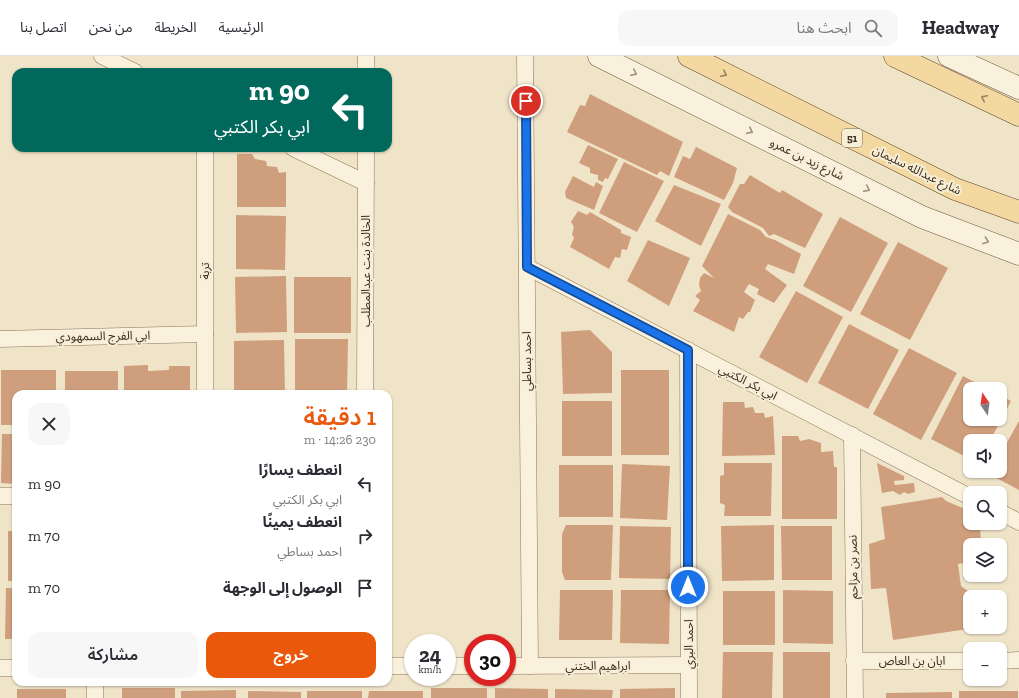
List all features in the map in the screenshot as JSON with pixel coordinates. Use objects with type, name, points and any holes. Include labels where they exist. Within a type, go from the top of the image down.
[{"type":"main road","name":"شارع زيد بن عمرو","points":[[599,56],[922,217],[1019,254]]},
{"type":"main road","name":"شارع عبدالله سليمان","points":[[689,56],[955,189],[1019,212]]},
{"type":"main road","points":[[895,56],[1019,115]]},
{"type":"main road","points":[[949,56],[1019,88]]},
{"type":"street","points":[[102,56],[128,68]]},
{"type":"street","points":[[366,56],[366,68]]},
{"type":"street","name":"احمد بساطي","points":[[526,56],[530,666]]},
{"type":"street","name":"تربة","points":[[205,152],[205,390]]},
{"type":"street","points":[[301,152],[366,183]]},
{"type":"street","name":"الخالدة بنت عبدالمطلب","points":[[365,390],[366,152]]},
{"type":"street","name":"ابي بكر الكتبي","points":[[527,267],[963,493]]},
{"type":"street","name":"ابي الفرج السمهودي","points":[[0,339],[205,334]]},
{"type":"street","name":"احمد البري","points":[[688,350],[689,698]]},
{"type":"street","name":"نصر بن مزاحم","points":[[852,435],[855,698]]},
{"type":"street","points":[[0,496],[12,496]]},
{"type":"street","points":[[1007,516],[1019,522]]},
{"type":"street","points":[[1007,660],[1019,660]]},
{"type":"street","name":"ابان بن العاص","points":[[854,661],[963,661]]},
{"type":"street","points":[[392,666],[404,666]]},
{"type":"street","name":"ابراهيم الختني","points":[[516,666],[688,666]]},
{"type":"street","points":[[0,668],[12,668]]},
{"type":"street","points":[[95,686],[95,698]]},
{"type":"building","points":[[590,94],[683,142],[669,176],[660,171],[657,175],[567,132],[580,105],[585,106]]},
{"type":"building","points":[[588,145],[618,159],[608,179],[605,178],[603,182],[598,180],[598,175],[590,173],[590,168],[579,163]]},
{"type":"building","points":[[696,147],[737,168],[733,183],[724,200],[674,177],[683,156],[690,159]]},
{"type":"building","points":[[237,154],[252,154],[255,159],[266,161],[267,166],[277,167],[279,173],[286,172],[286,207],[237,207]]},
{"type":"building","points":[[624,162],[664,181],[637,232],[599,213]]},
{"type":"building","points":[[750,175],[780,193],[782,190],[823,214],[805,248],[774,234],[769,236],[763,228],[732,212],[728,207],[740,184],[744,184]]},
{"type":"building","points":[[573,176],[594,187],[596,182],[603,186],[594,210],[566,198],[565,192]]},
{"type":"building","points":[[674,185],[721,204],[701,246],[655,221]]},
{"type":"building","points":[[578,211],[587,215],[590,212],[621,230],[621,233],[631,237],[627,250],[622,249],[620,258],[615,257],[609,269],[570,247],[574,238],[572,234],[574,227],[571,222]]},
{"type":"building","points":[[728,214],[760,230],[766,237],[775,240],[801,254],[794,274],[768,264],[765,269],[787,285],[774,303],[757,294],[759,289],[749,284],[744,292],[755,300],[750,312],[748,312],[743,319],[739,317],[734,332],[693,311],[700,300],[695,296],[701,291],[699,285],[700,278],[704,273],[714,278],[702,266]]},
{"type":"building","points":[[236,215],[286,216],[285,270],[236,269]]},
{"type":"building","points":[[840,217],[888,243],[851,312],[803,286]]},
{"type":"building","points":[[648,240],[690,258],[669,306],[627,281]]},
{"type":"building","points":[[898,242],[948,268],[910,340],[860,314]]},
{"type":"building","points":[[286,276],[287,332],[236,333],[235,277]]},
{"type":"building","points":[[294,277],[351,277],[351,333],[294,333]]},
{"type":"building","points":[[796,291],[843,317],[807,383],[759,357]]},
{"type":"building","points":[[849,324],[899,350],[868,409],[818,383]]},
{"type":"building","points":[[590,330],[612,352],[612,393],[563,394],[561,332]]},
{"type":"building","points":[[295,339],[348,339],[347,390],[295,390]]},
{"type":"building","points":[[284,340],[285,390],[234,390],[234,341]]},
{"type":"building","points":[[909,348],[957,373],[921,440],[873,414]]},
{"type":"building","points":[[148,365],[148,371],[169,370],[169,366],[190,366],[190,390],[124,390],[124,366]]},
{"type":"building","points":[[1,370],[56,370],[56,390],[12,390],[12,425],[1,425]]},
{"type":"building","points":[[621,370],[669,370],[669,455],[621,455]]},
{"type":"building","points":[[65,371],[118,371],[118,390],[65,390]]},
{"type":"building","points":[[963,376],[975,382],[963,382],[963,426],[998,426],[994,434],[963,434],[963,455],[931,439]]},
{"type":"building","points":[[1007,399],[1011,401],[1007,409]]},
{"type":"building","points":[[562,401],[612,401],[612,456],[562,456]]},
{"type":"building","points":[[723,402],[744,402],[745,408],[753,407],[755,413],[764,413],[765,418],[773,416],[775,455],[722,456]]},
{"type":"building","points":[[1019,421],[1019,490],[996,478],[1007,478],[1007,442]]},
{"type":"building","points":[[2,434],[12,434],[12,484],[1,483]]},
{"type":"building","points":[[782,436],[798,436],[800,441],[809,439],[821,443],[821,452],[833,451],[834,467],[837,467],[837,519],[782,519]]},
{"type":"building","points":[[724,463],[772,463],[771,516],[724,516],[725,505],[720,503],[720,476],[724,475]]},
{"type":"building","points":[[877,463],[904,476],[904,480],[894,481],[895,485],[914,483],[915,492],[908,494],[904,492],[900,495],[893,491],[882,493]]},
{"type":"building","points":[[622,464],[670,466],[667,520],[620,518]]},
{"type":"building","points":[[559,465],[613,465],[613,517],[559,517]]},
{"type":"building","points":[[942,497],[946,501],[963,508],[963,530],[980,530],[981,538],[963,538],[963,563],[958,564],[961,586],[966,590],[963,590],[963,630],[893,640],[886,588],[871,589],[869,544],[885,539],[881,507]]},
{"type":"building","points":[[566,525],[613,525],[611,580],[565,580],[562,572],[562,534]]},
{"type":"building","points":[[774,525],[774,580],[722,581],[721,526]]},
{"type":"building","points":[[620,526],[671,527],[670,579],[619,578]]},
{"type":"building","points":[[781,526],[832,526],[832,580],[782,580]]},
{"type":"building","points":[[8,531],[12,531],[12,581],[8,581]]},
{"type":"building","points":[[6,588],[12,588],[12,639],[5,639]]},
{"type":"building","points":[[560,590],[613,590],[612,640],[559,640]]},
{"type":"building","points":[[621,590],[670,590],[669,644],[620,643]]},
{"type":"building","points":[[783,590],[833,591],[833,644],[783,643]]},
{"type":"building","points":[[723,591],[775,591],[775,645],[723,645]]},
{"type":"building","points":[[723,652],[773,652],[772,698],[722,698]]},
{"type":"building","points":[[783,652],[830,652],[830,698],[783,698]]},
{"type":"building","points":[[122,688],[175,688],[175,698],[122,698]]},
{"type":"building","points":[[431,688],[487,688],[487,698],[431,698]]},
{"type":"building","points":[[495,688],[548,689],[548,698],[495,698]]},
{"type":"building","points":[[675,688],[675,698],[620,698],[620,689]]},
{"type":"building","points":[[17,689],[66,689],[66,698],[17,698]]},
{"type":"building","points":[[555,689],[613,690],[612,698],[555,698]]},
{"type":"building","points":[[236,690],[236,698],[181,698],[181,691]]},
{"type":"building","points":[[248,691],[301,692],[301,698],[248,698]]},
{"type":"building","points":[[307,691],[362,691],[362,698],[307,698]]},
{"type":"building","points":[[369,691],[423,691],[423,698],[368,698]]},
{"type":"building","points":[[959,691],[1018,691],[1018,698],[959,698]]},
{"type":"building","points":[[952,692],[952,698],[886,698],[886,693]]},
{"type":"route","points":[[526,101],[527,267],[688,350],[688,587]]}]
